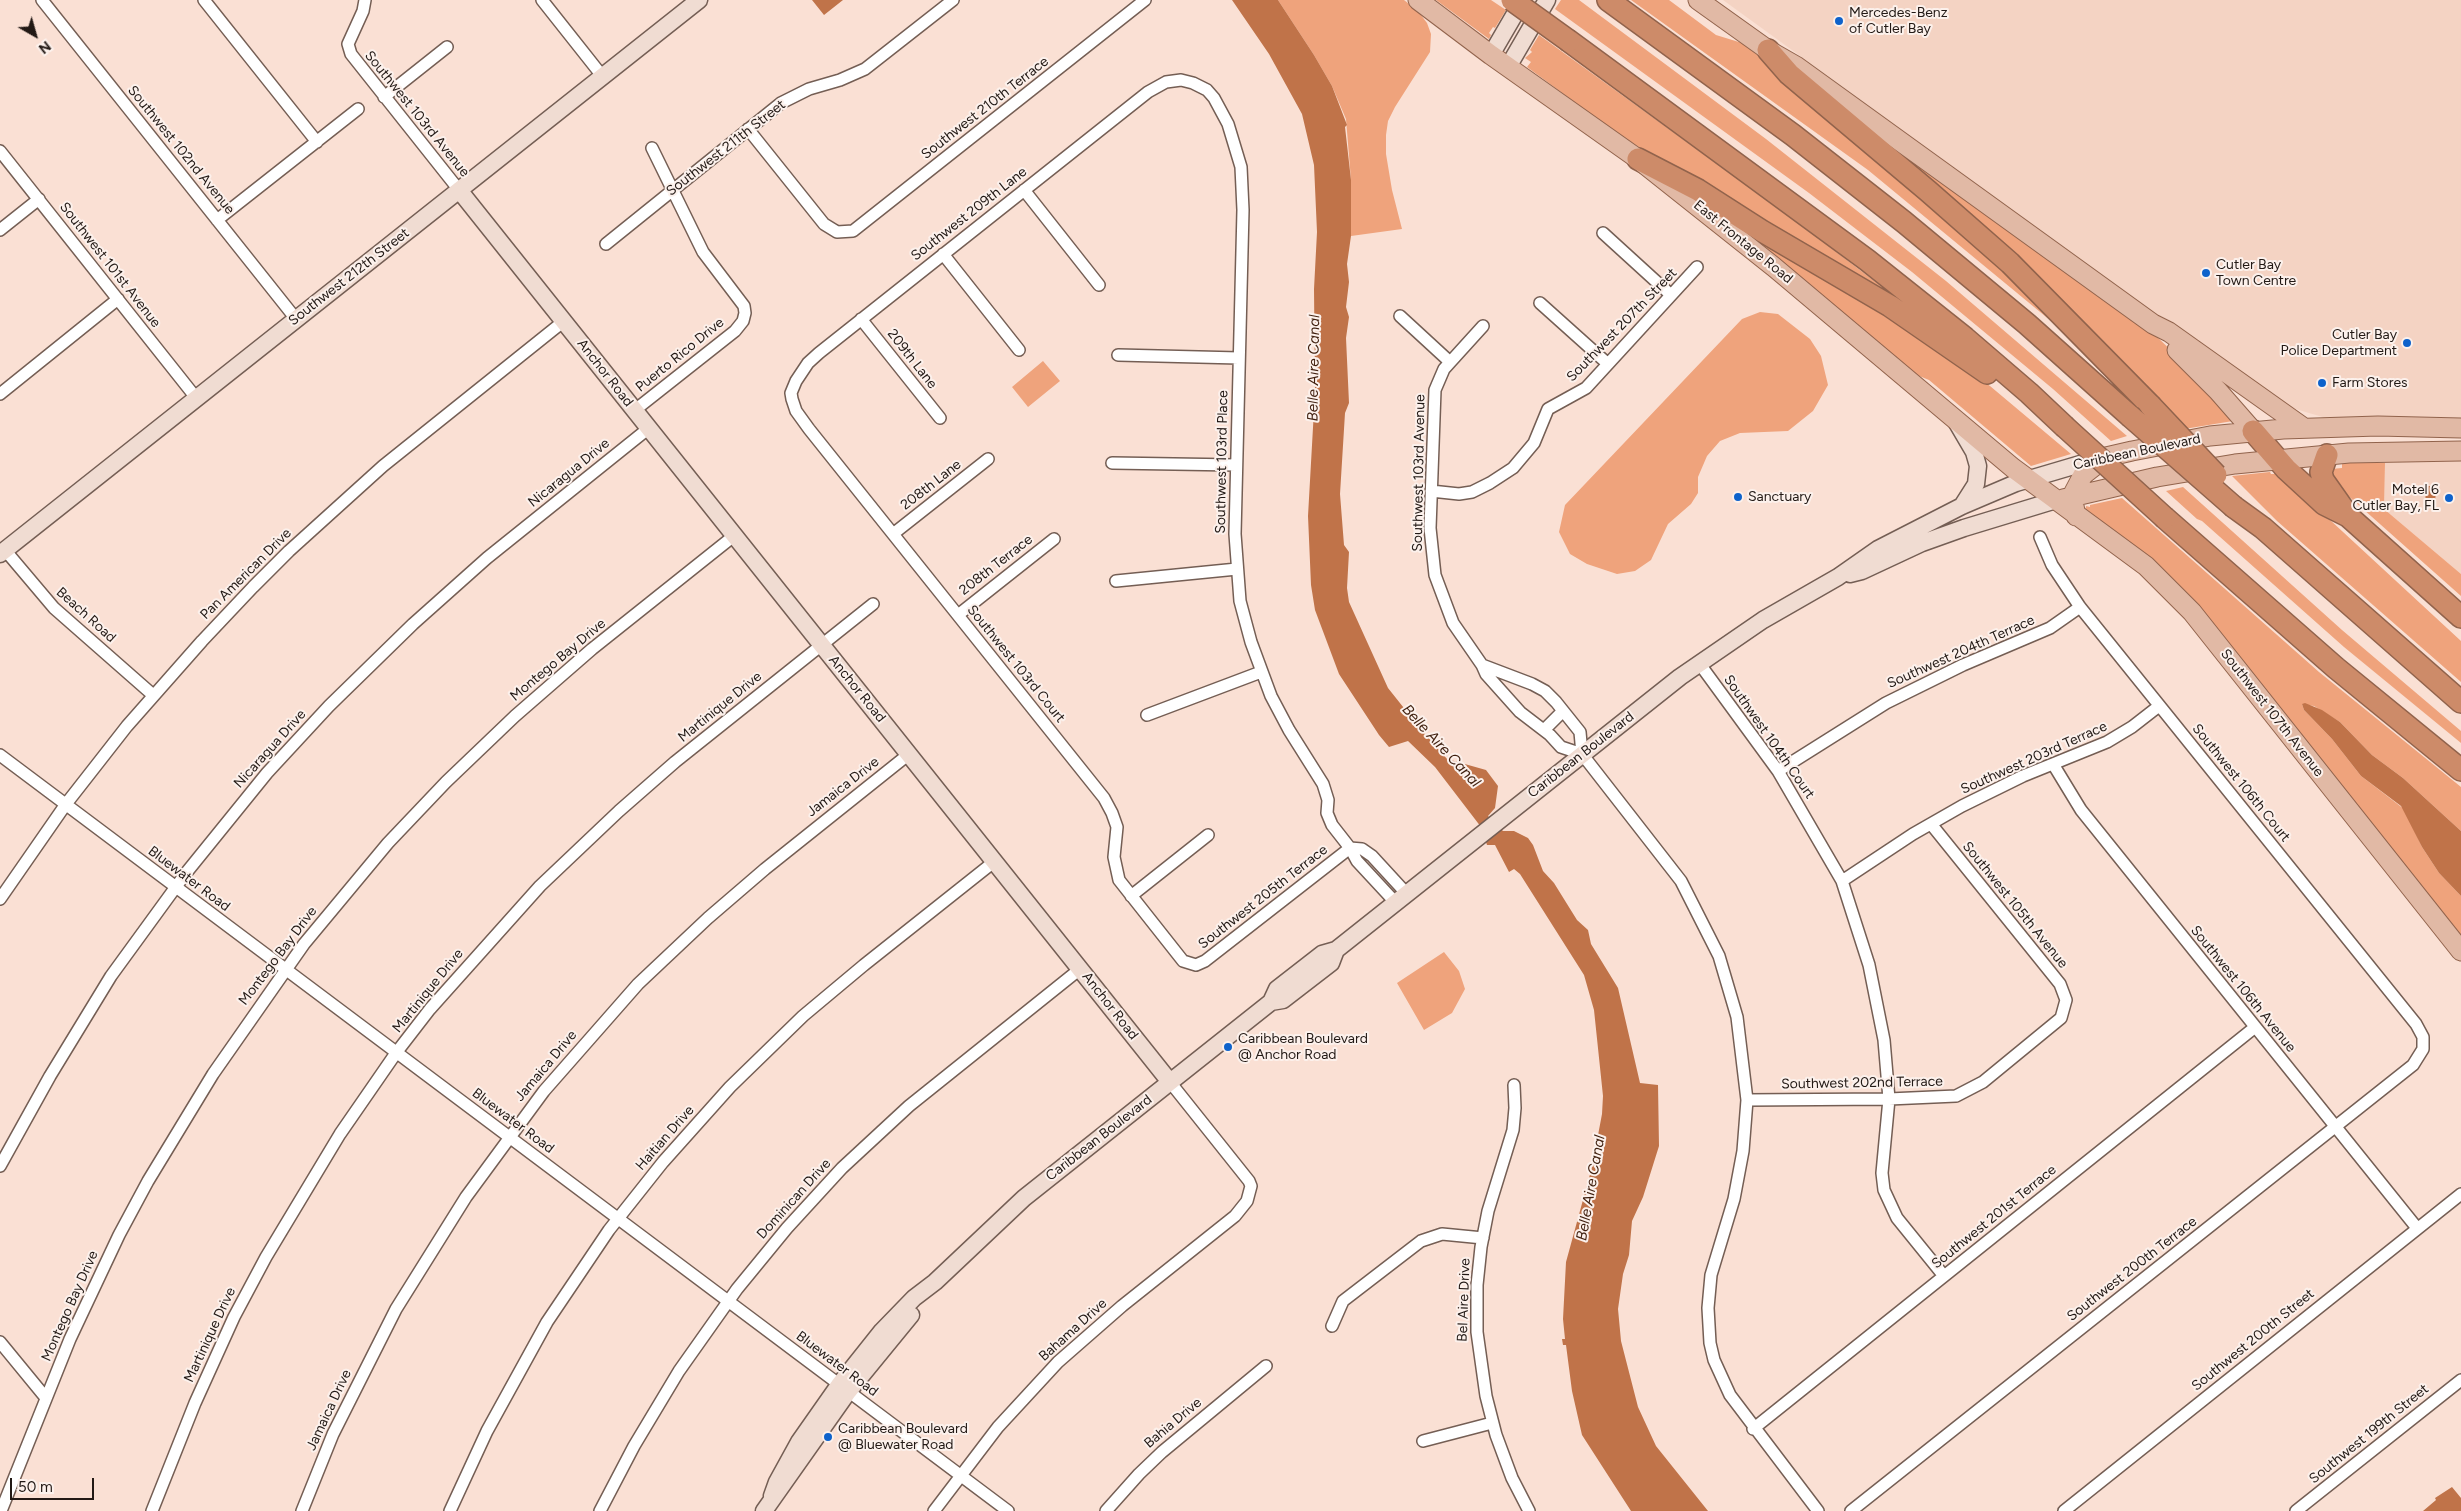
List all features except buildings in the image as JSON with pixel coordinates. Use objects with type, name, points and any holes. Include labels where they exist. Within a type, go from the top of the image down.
[{"type":"highway","points":[[1512,0],[1867,260],[1965,338],[2029,393],[2165,518],[2336,668],[2461,770]]},
{"type":"highway","points":[[1608,0],[1785,129],[1904,222],[2027,324],[2130,416],[2239,505],[2461,702]]},
{"type":"highway","points":[[1768,50],[1789,74],[2010,263],[2150,405],[2239,505]]},
{"type":"highway","points":[[1638,159],[1698,190],[1762,231],[1890,306],[2064,426]]},
{"type":"highway","points":[[2253,431],[2278,459],[2324,504],[2348,516]]},
{"type":"highway","points":[[2327,455],[2321,472],[2323,480],[2348,516],[2461,616]]},
{"type":"main road","name":"East Frontage Road","points":[[1418,0],[1491,55],[1638,159],[1774,267],[2028,480],[2064,498]]},
{"type":"main road","points":[[1698,0],[1768,50],[1796,66],[2153,324],[2169,332],[2304,428]]},
{"type":"main road","points":[[2153,324],[2218,391],[2253,431],[2203,468]]},
{"type":"main road","name":"Caribbean Boulevard","points":[[2106,457],[2169,443],[2253,431],[2378,426],[2461,428]]},
{"type":"main road","name":"Caribbean Boulevard","points":[[2064,498],[2203,468],[2278,459],[2390,452],[2461,451]]},
{"type":"main road","points":[[2064,498],[2080,479],[2106,457]]},
{"type":"main road","name":"Southwest 107th Avenue","points":[[2064,498],[2076,516],[2146,566],[2192,612],[2461,951]]},
{"type":"street","name":"Southwest 102nd Avenue","points":[[42,0],[296,319]]},
{"type":"street","points":[[204,0],[316,142]]},
{"type":"street","name":"Southwest 103rd Avenue","points":[[365,0],[360,20],[350,37],[349,49],[384,97],[460,190]]},
{"type":"street","name":"Southwest 212th Street","points":[[3,552],[699,0]]},
{"type":"street","name":"Southwest 211th Street","points":[[606,244],[748,129],[791,97],[865,69],[954,0]]},
{"type":"street","name":"Southwest 210th Terrace","points":[[748,129],[820,220],[832,231],[853,231],[1144,0]]},
{"type":"street","points":[[1491,55],[1524,0]]},
{"type":"street","points":[[1508,67],[1547,0]]},
{"type":"street","points":[[548,2],[603,76]]},
{"type":"street","points":[[384,97],[447,47]]},
{"type":"street","name":"Southwest 209th Lane","points":[[793,388],[800,374],[813,358],[861,319],[1148,92],[1159,84],[1178,80]]},
{"type":"street","name":"Southwest 103rd Place","points":[[1178,80],[1199,85],[1214,98],[1228,124],[1238,157],[1243,196],[1234,534],[1244,615],[1261,672],[1289,730],[1320,777],[1327,796],[1329,820],[1357,860],[1401,898]]},
{"type":"street","points":[[217,220],[358,109]]},
{"type":"street","points":[[652,148],[674,190]]},
{"type":"street","name":"Southwest 101st Avenue","points":[[0,151],[197,399]]},
{"type":"street","name":"Anchor Road","points":[[460,190],[1246,1177],[1250,1190]]},
{"type":"street","name":"Puerto Rico Drive","points":[[635,410],[735,332],[743,322],[746,312],[744,306],[703,252],[674,190]]},
{"type":"street","points":[[1024,190],[1099,285]]},
{"type":"street","points":[[0,230],[39,199]]},
{"type":"street","points":[[1603,233],[1671,295]]},
{"type":"street","points":[[943,254],[1019,350]]},
{"type":"street","name":"Southwest 207th Street","points":[[1431,491],[1459,494],[1472,492],[1507,472],[1534,444],[1548,410],[1561,400],[1583,391],[1697,268]]},
{"type":"street","points":[[0,394],[118,299]]},
{"type":"street","points":[[1540,303],[1608,364]]},
{"type":"street","points":[[1400,316],[1450,362]]},
{"type":"street","name":"209th Lane","points":[[861,319],[940,418]]},
{"type":"street","name":"Pan American Drive","points":[[0,899],[66,804],[154,695],[253,587],[349,496],[436,422],[564,321]]},
{"type":"street","name":"Southwest 103rd Avenue","points":[[1483,326],[1439,375],[1435,390],[1431,491],[1431,542],[1434,575],[1454,623],[1486,674],[1512,704],[1544,730],[1561,747],[1582,754]]},
{"type":"street","points":[[1118,355],[1239,358]]},
{"type":"street","name":"Southwest 103rd Court","points":[[793,388],[793,404],[802,419],[1109,805],[1117,827],[1114,858],[1117,874],[1131,896],[1179,957],[1192,964]]},
{"type":"street","points":[[1955,419],[1974,452],[1978,466],[1976,484],[1962,506]]},
{"type":"street","name":"Nicaragua Drive","points":[[0,1166],[90,1009],[175,888],[273,766],[324,711],[397,638],[487,558],[649,428]]},
{"type":"street","name":"Caribbean Boulevard","points":[[764,1511],[777,1482],[799,1442],[843,1388],[882,1331],[914,1298],[935,1282],[1024,1198],[1271,1002],[1277,989],[1322,954],[1336,950],[1699,663],[1775,612],[1838,576],[1878,549],[1962,506],[2028,480],[2106,457]]},
{"type":"street","name":"208th Lane","points":[[893,534],[988,459]]},
{"type":"street","points":[[1112,463],[1236,466]]},
{"type":"street","name":"Caribbean Boulevard","points":[[1838,576],[1862,571],[1922,543],[1964,528],[2064,498]]},
{"type":"street","name":"Montego Bay Drive","points":[[1,1511],[46,1398],[90,1296],[151,1174],[213,1074],[285,969],[332,908],[382,850],[479,750],[561,676],[735,535]]},
{"type":"street","name":"Southwest 106th Court","points":[[2040,537],[2052,565],[2080,607],[2416,1024],[2424,1044]]},
{"type":"street","name":"208th Terrace","points":[[958,615],[1054,539]]},
{"type":"street","name":"Beach Road","points":[[3,552],[54,608],[154,695]]},
{"type":"street","points":[[1116,581],[1237,569]]},
{"type":"street","name":"Martinique Drive","points":[[152,1511],[198,1396],[262,1263],[325,1158],[396,1053],[441,996],[499,929],[584,843],[675,762],[873,604]]},
{"type":"street","name":"Southwest 204th Terrace","points":[[1778,771],[1886,703],[1963,664],[2050,628],[2080,607]]},
{"type":"street","name":"Southwest 104th Court","points":[[1699,663],[1778,771],[1842,882],[1869,964],[1884,1040],[1889,1099],[1882,1173],[1886,1198],[1897,1218],[1944,1276]]},
{"type":"street","points":[[1482,665],[1538,687],[1550,695],[1564,711],[1580,732],[1582,754],[1671,867],[1686,890],[1709,933],[1725,973],[1737,1017],[1747,1100],[1744,1151],[1729,1218],[1711,1275],[1708,1308],[1714,1360],[1730,1395],[1818,1511]]},
{"type":"street","points":[[1146,715],[1261,672]]},
{"type":"street","name":"Southwest 203rd Terrace","points":[[1842,882],[1931,824],[1993,790],[2117,737],[2159,706]]},
{"type":"street","points":[[1544,730],[1564,711]]},
{"type":"street","name":"Jamaica Drive","points":[[302,1511],[333,1434],[390,1321],[446,1227],[508,1137],[580,1048],[658,964],[765,869],[909,754]]},
{"type":"street","name":"Bluewater Road","points":[[0,756],[1008,1511]]},
{"type":"street","name":"Southwest 106th Avenue","points":[[2053,764],[2082,810],[2254,1028],[2417,1228]]},
{"type":"street","name":"Southwest 105th Avenue","points":[[1931,824],[2060,984],[2066,997],[2066,1009]]},
{"type":"street","points":[[1131,896],[1208,835]]},
{"type":"street","name":"Southwest 205th Terrace","points":[[1192,964],[1208,958],[1350,848]]},
{"type":"street","name":"Haitian Drive","points":[[450,1511],[472,1459],[516,1376],[556,1309],[618,1219],[679,1144],[765,1052],[849,977],[995,861]]},
{"type":"street","name":"Dominican Drive","points":[[600,1511],[668,1387],[728,1301],[804,1209],[871,1140],[942,1078],[1080,969]]},
{"type":"street","name":"Southwest 202nd Terrace","points":[[1747,1100],[1949,1097],[1971,1090],[2055,1025],[2066,1009]]},
{"type":"street","name":"Southwest 201st Terrace","points":[[1754,1429],[2254,1028]]},
{"type":"street","name":"Southwest 200th Terrace","points":[[1851,1511],[2412,1065],[2421,1055],[2424,1044]]},
{"type":"street","name":"Bel Aire Drive","points":[[1514,1085],[1514,1130],[1488,1211],[1483,1238],[1477,1285],[1477,1340],[1492,1423],[1506,1464],[1529,1511]]},
{"type":"street","name":"Bahama Drive","points":[[934,1511],[998,1427],[1058,1362],[1122,1306],[1240,1212],[1247,1201],[1250,1190]]},
{"type":"street","name":"Southwest 200th Street","points":[[2064,1511],[2461,1194]]},
{"type":"street","points":[[1332,1326],[1343,1302],[1421,1241],[1442,1234],[1483,1238]]},
{"type":"street","points":[[0,1342],[46,1398]]},
{"type":"street","name":"Bahia Drive","points":[[1106,1511],[1139,1474],[1168,1446],[1266,1366]]},
{"type":"street","name":"Southwest 199th Street","points":[[2296,1511],[2461,1380]]},
{"type":"street","points":[[1423,1442],[1492,1423]]},
{"type":"shaded area","points":[[1278,0],[1404,0],[1418,11],[1427,23],[1431,34],[1430,52],[1395,107],[1388,121],[1386,135],[1386,154],[1392,190],[1402,229],[1351,236],[1351,180],[1346,119],[1332,86]]},
{"type":"shaded area","points":[[1436,0],[1491,0],[1506,10],[1495,28],[1493,27],[1489,33],[1491,35],[1489,39]]},
{"type":"shaded area","points":[[1561,0],[1579,0],[1766,139],[1946,281],[2127,436],[2111,441],[2053,389],[1912,272],[1809,193],[1555,9]]},
{"type":"shaded area","points":[[1631,0],[1669,0],[1716,35],[1742,43],[1800,88],[2057,317],[2051,321],[1868,170]]},
{"type":"shaded area","points":[[1723,0],[2461,0],[2461,420],[2326,418],[2292,408],[2182,333]]},
{"type":"shaded area","points":[[1539,35],[1792,218],[1903,303],[1675,171],[1607,126],[1527,67],[1531,62],[1525,58],[1532,52],[1530,50]]},
{"type":"shaded area","points":[[1841,109],[2154,334],[2179,358],[2233,421],[2184,429]]},
{"type":"shaded area","points":[[1762,236],[1943,351],[1990,386],[2071,454],[2031,466],[1929,380],[1907,371],[1756,242]]},
{"type":"shaded area","points":[[1760,312],[1778,314],[1810,339],[1821,356],[1828,385],[1813,411],[1788,431],[1740,433],[1720,441],[1707,456],[1698,477],[1698,493],[1691,504],[1668,524],[1651,560],[1635,571],[1617,574],[1587,564],[1570,554],[1559,532],[1565,505],[1742,319]]},
{"type":"shaded area","points":[[1043,361],[1060,381],[1028,407],[1012,387]]},
{"type":"shaded area","points":[[2461,461],[2461,574],[2384,509],[2385,463]]},
{"type":"shaded area","points":[[2342,463],[2385,463],[2384,509],[2461,574],[2461,596],[2336,485],[2332,479],[2331,469],[2342,468]]},
{"type":"shaded area","points":[[2274,471],[2277,471],[2461,641],[2461,682],[2277,521],[2232,476],[2270,472],[2274,474]]},
{"type":"shaded area","points":[[2183,487],[2342,630],[2461,731],[2461,743],[2344,647],[2166,491]]},
{"type":"shaded area","points":[[2122,498],[2319,672],[2461,787],[2461,831],[2403,778],[2372,755],[2340,722],[2314,706],[2302,704],[2304,710],[2332,739],[2361,776],[2404,809],[2422,847],[2439,873],[2461,896],[2461,940],[2228,648],[2084,511],[2086,506],[2090,507],[2090,505]]},
{"type":"shaded area","points":[[1444,952],[1459,971],[1465,989],[1452,1013],[1424,1030],[1397,983]]},
{"type":"water","points":[[812,0],[843,0],[824,15]]},
{"type":"water","name":"Belle Aire Canal","points":[[1232,0],[1278,0],[1332,86],[1347,125],[1345,127],[1351,180],[1351,236],[1347,264],[1349,282],[1346,307],[1349,317],[1346,338],[1349,403],[1345,413],[1340,494],[1344,545],[1349,552],[1347,588],[1349,602],[1388,688],[1419,727],[1447,759],[1486,770],[1498,786],[1495,808],[1488,816],[1503,831],[1514,831],[1528,838],[1533,845],[1543,871],[1554,883],[1577,920],[1588,930],[1591,944],[1618,988],[1640,1083],[1658,1085],[1659,1146],[1643,1197],[1632,1221],[1629,1255],[1623,1274],[1618,1309],[1621,1341],[1638,1407],[1656,1446],[1708,1511],[1631,1511],[1582,1435],[1572,1391],[1566,1345],[1563,1345],[1562,1339],[1565,1339],[1563,1319],[1566,1262],[1592,1167],[1602,1114],[1603,1096],[1594,1010],[1584,975],[1520,874],[1514,869],[1509,872],[1495,845],[1487,845],[1481,827],[1435,767],[1408,741],[1389,747],[1379,735],[1339,674],[1315,610],[1311,585],[1308,516],[1315,392],[1314,289],[1317,232],[1314,165],[1302,114],[1269,54]]},
{"type":"water","points":[[2426,486],[2436,486],[2435,507],[2425,507]]},
{"type":"water","points":[[2305,703],[2322,710],[2340,722],[2372,755],[2403,778],[2461,831],[2461,896],[2439,873],[2422,847],[2401,806],[2361,776],[2332,739],[2304,710],[2302,704]]},
{"type":"water","points":[[2452,1487],[2461,1498],[2461,1511],[2423,1511],[2436,1500],[2435,1498]]},
{"type":"place","name":"Mercedes-Benz of Cutler Bay","points":[[1839,21]]},
{"type":"place","name":"Cutler Bay Town Centre","points":[[2206,273]]},
{"type":"place","name":"Cutler Bay Police Department","points":[[2407,343]]},
{"type":"place","name":"Farm Stores","points":[[2322,383]]},
{"type":"place","name":"Sanctuary","points":[[1738,497]]},
{"type":"place","name":"Motel 6 Cutler Bay, FL","points":[[2449,498]]},
{"type":"place","name":"Caribbean Boulevard @ Anchor Road","points":[[1228,1047]]},
{"type":"place","name":"Caribbean Boulevard @ Bluewater Road","points":[[828,1437]]}]
